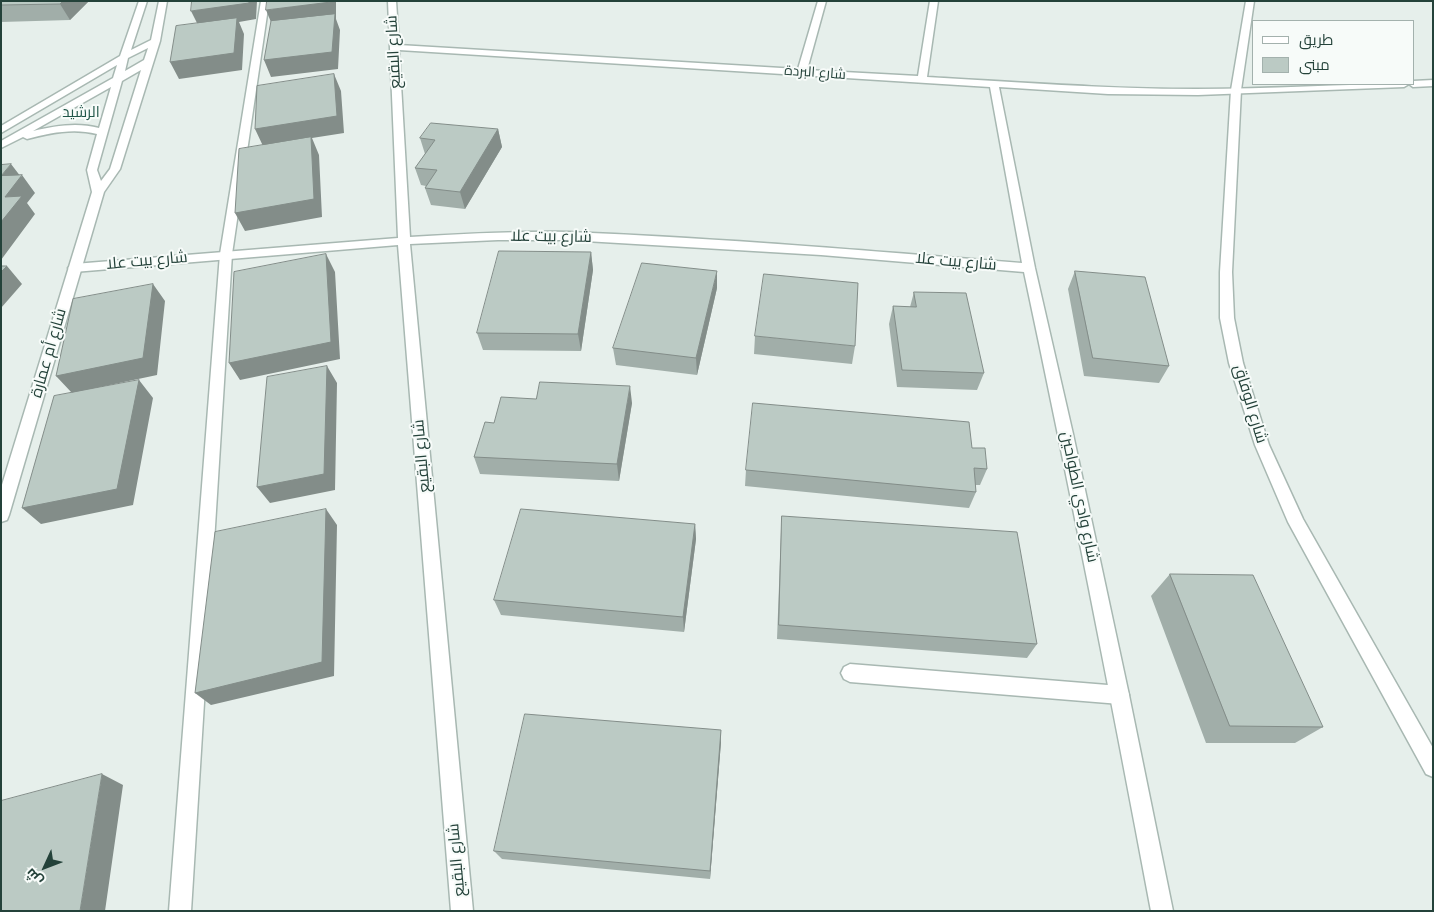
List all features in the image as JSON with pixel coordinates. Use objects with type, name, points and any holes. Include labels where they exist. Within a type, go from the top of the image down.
[{"type":"street","points":[[98,192],[92,170],[124,57],[143,1]]},
{"type":"street","name":"شارع أم عمارة","points":[[1,515],[98,192],[115,169],[155,41],[164,1]]},
{"type":"street","points":[[180,911],[226,254],[265,1]]},
{"type":"street","name":"شارع البقيع","points":[[392,1],[404,241],[462,911]]},
{"type":"street","points":[[802,72],[822,1]]},
{"type":"street","points":[[922,80],[934,1]]},
{"type":"street","name":"شارع الوفاق","points":[[1250,1],[1236,90],[1226,272],[1227,309],[1236,363],[1248,406],[1262,445],[1296,522],[1433,767]]},
{"type":"street","points":[[1,130],[124,57],[155,41]]},
{"type":"street","name":"شارع البردة","points":[[394,47],[1138,92],[1376,85]]},
{"type":"street","points":[[5,143],[148,62]]},
{"type":"street","points":[[1414,84],[1433,83]]},
{"type":"street","name":"شارع وادي الطواحين","points":[[994,84],[1029,268],[1066,434],[1120,694],[1162,911]]},
{"type":"street","points":[[5,143],[68,127],[103,132]]},
{"type":"street","name":"شارع بيت علا","points":[[74,268],[226,254],[498,236],[568,236],[821,251],[1029,268]]},
{"type":"street","points":[[850,673],[1120,694]]},
{"type":"building","points":[[1,1],[63,1],[60,4],[1,5]]},
{"type":"building","points":[[192,1],[249,1],[249,3],[191,11]]},
{"type":"building","points":[[267,1],[331,1],[331,2],[266,10]]},
{"type":"building","points":[[335,14],[332,52],[264,60],[271,21]]},
{"type":"building","points":[[237,18],[234,53],[170,62],[176,26]]},
{"type":"building","points":[[334,74],[337,116],[255,129],[257,86]]},
{"type":"building","points":[[431,123],[498,129],[460,192],[425,188],[437,170],[415,168],[435,140],[420,138]]},
{"type":"building","points":[[311,137],[314,199],[235,213],[239,149]]},
{"type":"building","points":[[11,164],[1,176],[1,165]]},
{"type":"building","points":[[22,175],[5,197],[22,196],[1,222],[1,176]]},
{"type":"building","points":[[499,251],[591,252],[578,334],[477,333]]},
{"type":"building","points":[[326,254],[331,342],[229,363],[234,272]]},
{"type":"building","points":[[642,263],[717,271],[696,358],[613,348]]},
{"type":"building","points":[[1,266],[7,266],[1,272]]},
{"type":"building","points":[[1075,271],[1145,277],[1169,366],[1093,358]]},
{"type":"building","points":[[764,274],[858,283],[855,346],[755,336]]},
{"type":"building","points":[[153,284],[143,358],[56,376],[73,299]]},
{"type":"building","points":[[914,292],[966,293],[984,373],[902,370],[893,306],[916,307]]},
{"type":"building","points":[[327,366],[324,474],[257,487],[267,377]]},
{"type":"building","points":[[139,380],[117,489],[22,508],[54,396]]},
{"type":"building","points":[[540,382],[630,386],[617,464],[474,457],[485,422],[494,423],[501,397],[536,399]]},
{"type":"building","points":[[753,403],[969,422],[972,448],[985,448],[987,469],[974,468],[976,492],[746,470]]},
{"type":"building","points":[[326,509],[322,662],[195,693],[215,532]]},
{"type":"building","points":[[521,509],[695,524],[683,617],[494,600]]},
{"type":"building","points":[[782,516],[1017,532],[1037,644],[779,625]]},
{"type":"building","points":[[1170,574],[1253,575],[1323,727],[1230,726]]},
{"type":"building","points":[[525,714],[721,730],[710,871],[494,851]]},
{"type":"building","points":[[102,774],[80,911],[1,911],[1,801]]},
{"type":"district","name":"الرشيد","points":[[81,113]]}]
